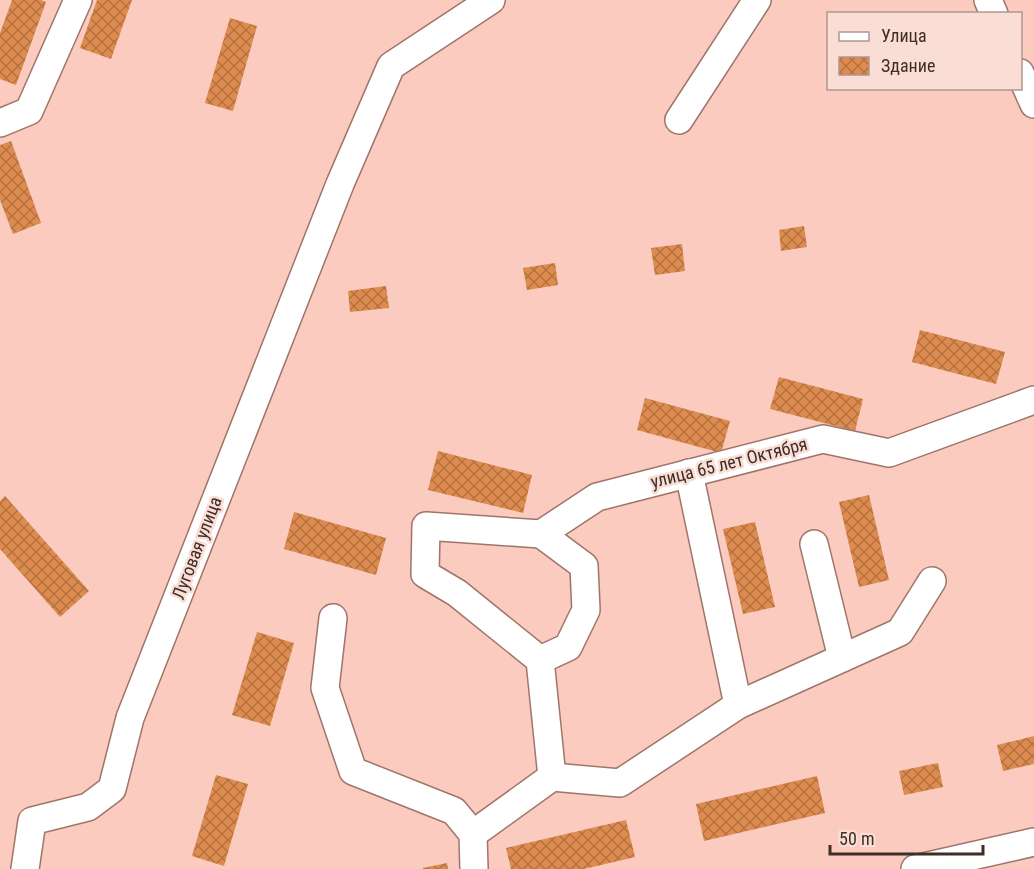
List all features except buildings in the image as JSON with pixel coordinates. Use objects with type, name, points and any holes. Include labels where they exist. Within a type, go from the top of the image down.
[{"type":"street","points":[[0,123],[29,111],[78,0]]},
{"type":"street","name":"Луговая улица","points":[[25,869],[32,821],[88,807],[112,789],[130,718],[340,184],[391,66],[491,0]]},
{"type":"street","points":[[679,120],[757,0]]},
{"type":"street","points":[[1022,77],[1034,104]]},
{"type":"street","name":"улица 65 лет Октября","points":[[541,534],[597,497],[823,439],[889,453],[1034,400]]},
{"type":"street","points":[[689,473],[738,705]]},
{"type":"street","points":[[540,660],[568,647],[586,610],[584,566],[541,534],[426,526],[425,574],[457,593],[540,660],[552,777]]},
{"type":"street","points":[[814,544],[842,658]]},
{"type":"street","points":[[473,834],[552,777],[620,783],[738,705],[900,632],[932,581]]},
{"type":"street","points":[[333,618],[325,688],[353,771],[454,811],[473,834],[474,869]]},
{"type":"street","points":[[915,869],[1034,842]]}]
